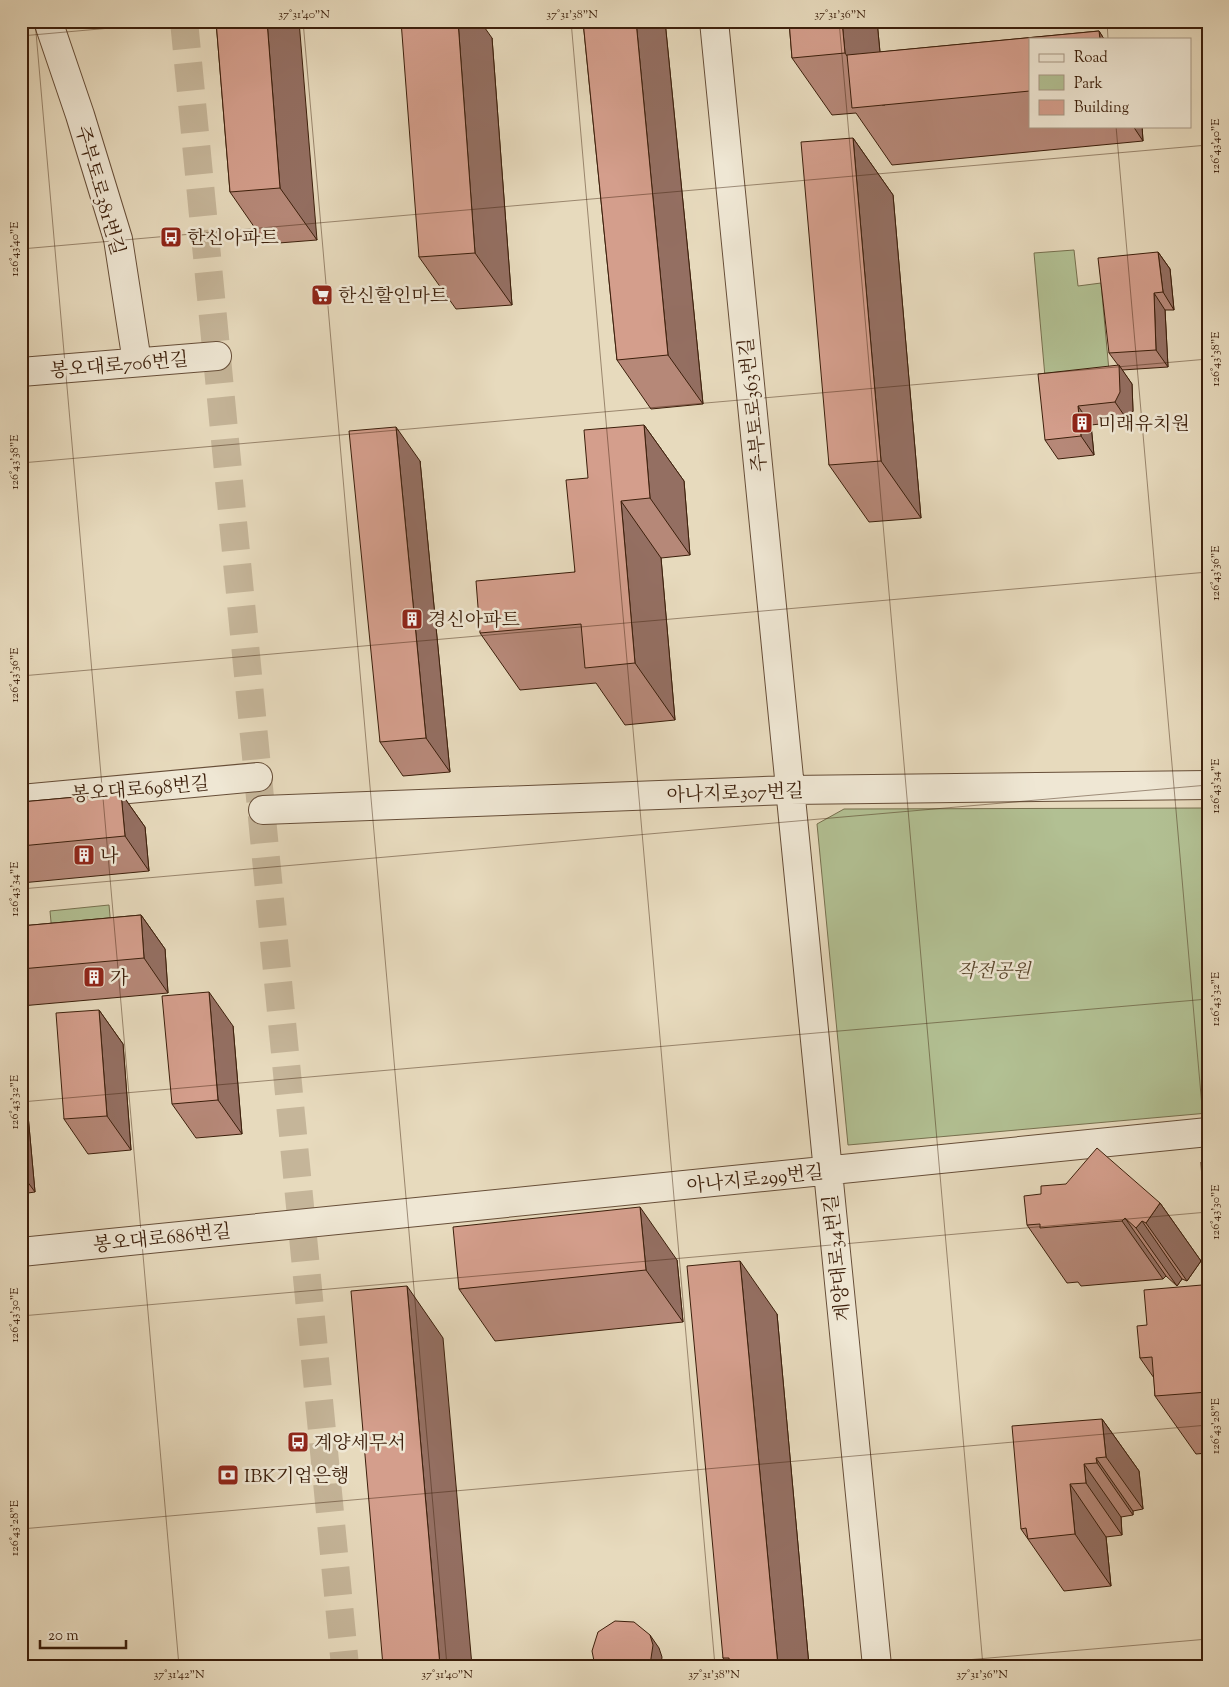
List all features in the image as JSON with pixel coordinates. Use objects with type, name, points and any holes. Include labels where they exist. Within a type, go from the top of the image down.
[{"type":"street","name":"주부토로381번길","points":[[48,21],[80,115],[118,239],[137,362]]},
{"type":"street","name":"주부토로363번길","points":[[714,21],[790,790]]},
{"type":"street","name":"봉오대로706번길","points":[[21,372],[217,356]]},
{"type":"street","name":"봉오대로698번길","points":[[21,799],[258,777]]},
{"type":"street","name":"아나지로307번길","points":[[263,810],[790,790],[1208,785]]},
{"type":"street","name":"계양대로34번길","points":[[790,790],[877,1666]]},
{"type":"street","name":"아나지로299번길","points":[[302,1223],[1208,1132]]},
{"type":"street","name":"봉오대로686번길","points":[[21,1252],[302,1223]]},
{"type":"green space","points":[[957,21],[1022,21],[957,28]]},
{"type":"green space","points":[[1074,250],[1078,286],[1101,283],[1110,382],[1046,388],[1034,253]]},
{"type":"green space","name":"작전공원","points":[[1208,808],[1208,1113],[848,1145],[817,824],[844,809]]},
{"type":"green space","points":[[109,905],[112,938],[53,944],[50,911]]},
{"type":"building","points":[[216,21],[267,21],[280,188],[230,192]]},
{"type":"building","points":[[401,21],[458,21],[475,253],[419,257]]},
{"type":"building","points":[[583,21],[636,21],[668,355],[617,360]]},
{"type":"building","points":[[789,21],[842,21],[845,53],[792,58]]},
{"type":"building","points":[[1099,31],[1100,38],[1029,38],[1029,91],[852,108],[847,55]]},
{"type":"building","points":[[853,138],[881,461],[829,465],[801,142]]},
{"type":"building","points":[[1158,252],[1163,292],[1154,293],[1156,350],[1109,353],[1098,258]]},
{"type":"building","points":[[1119,365],[1120,392],[1115,402],[1078,406],[1081,436],[1045,440],[1038,374]]},
{"type":"building","points":[[644,425],[650,498],[621,501],[635,663],[585,668],[581,624],[480,633],[476,581],[575,572],[566,480],[588,478],[584,430]]},
{"type":"building","points":[[396,427],[426,738],[380,742],[349,431]]},
{"type":"building","points":[[121,793],[125,836],[21,846],[21,802]]},
{"type":"building","points":[[141,915],[144,958],[21,969],[21,926]]},
{"type":"building","points":[[209,992],[218,1100],[172,1104],[162,996]]},
{"type":"building","points":[[99,1010],[107,1116],[64,1119],[56,1013]]},
{"type":"building","points":[[1097,1148],[1160,1203],[1146,1223],[1142,1221],[1136,1228],[1125,1218],[1122,1221],[1040,1228],[1040,1224],[1027,1225],[1024,1196],[1041,1194],[1041,1186],[1066,1184]]},
{"type":"building","points":[[1201,1162],[1208,1162],[1208,1201],[1203,1201]]},
{"type":"building","points":[[640,1207],[646,1270],[459,1289],[453,1227]]},
{"type":"building","points":[[740,1261],[778,1666],[730,1666],[729,1658],[723,1658],[687,1266]]},
{"type":"building","points":[[1202,1285],[1208,1392],[1155,1396],[1152,1357],[1140,1358],[1137,1326],[1147,1325],[1144,1290]]},
{"type":"building","points":[[407,1286],[440,1666],[383,1666],[351,1291]]},
{"type":"building","points":[[1102,1419],[1106,1457],[1096,1458],[1097,1463],[1084,1464],[1086,1483],[1070,1484],[1075,1534],[1028,1539],[1026,1528],[1021,1529],[1012,1426]]},
{"type":"building","points":[[615,1621],[634,1622],[650,1635],[653,1645],[649,1666],[598,1666],[594,1661],[592,1651],[598,1632]]},
{"type":"tunnel","points":[[184,21],[345,1666]]},
{"type":"place","name":"한신아파트","points":[[171,237]]},
{"type":"place","name":"한신할인마트","points":[[322,295]]},
{"type":"place","name":"미래유치원","points":[[1082,423]]},
{"type":"place","name":"경신아파트","points":[[412,619]]},
{"type":"place","name":"나","points":[[84,855]]},
{"type":"place","name":"가","points":[[94,977]]},
{"type":"place","name":"계양세무서","points":[[298,1442]]},
{"type":"place","name":"IBK기업은행","points":[[228,1475]]}]
